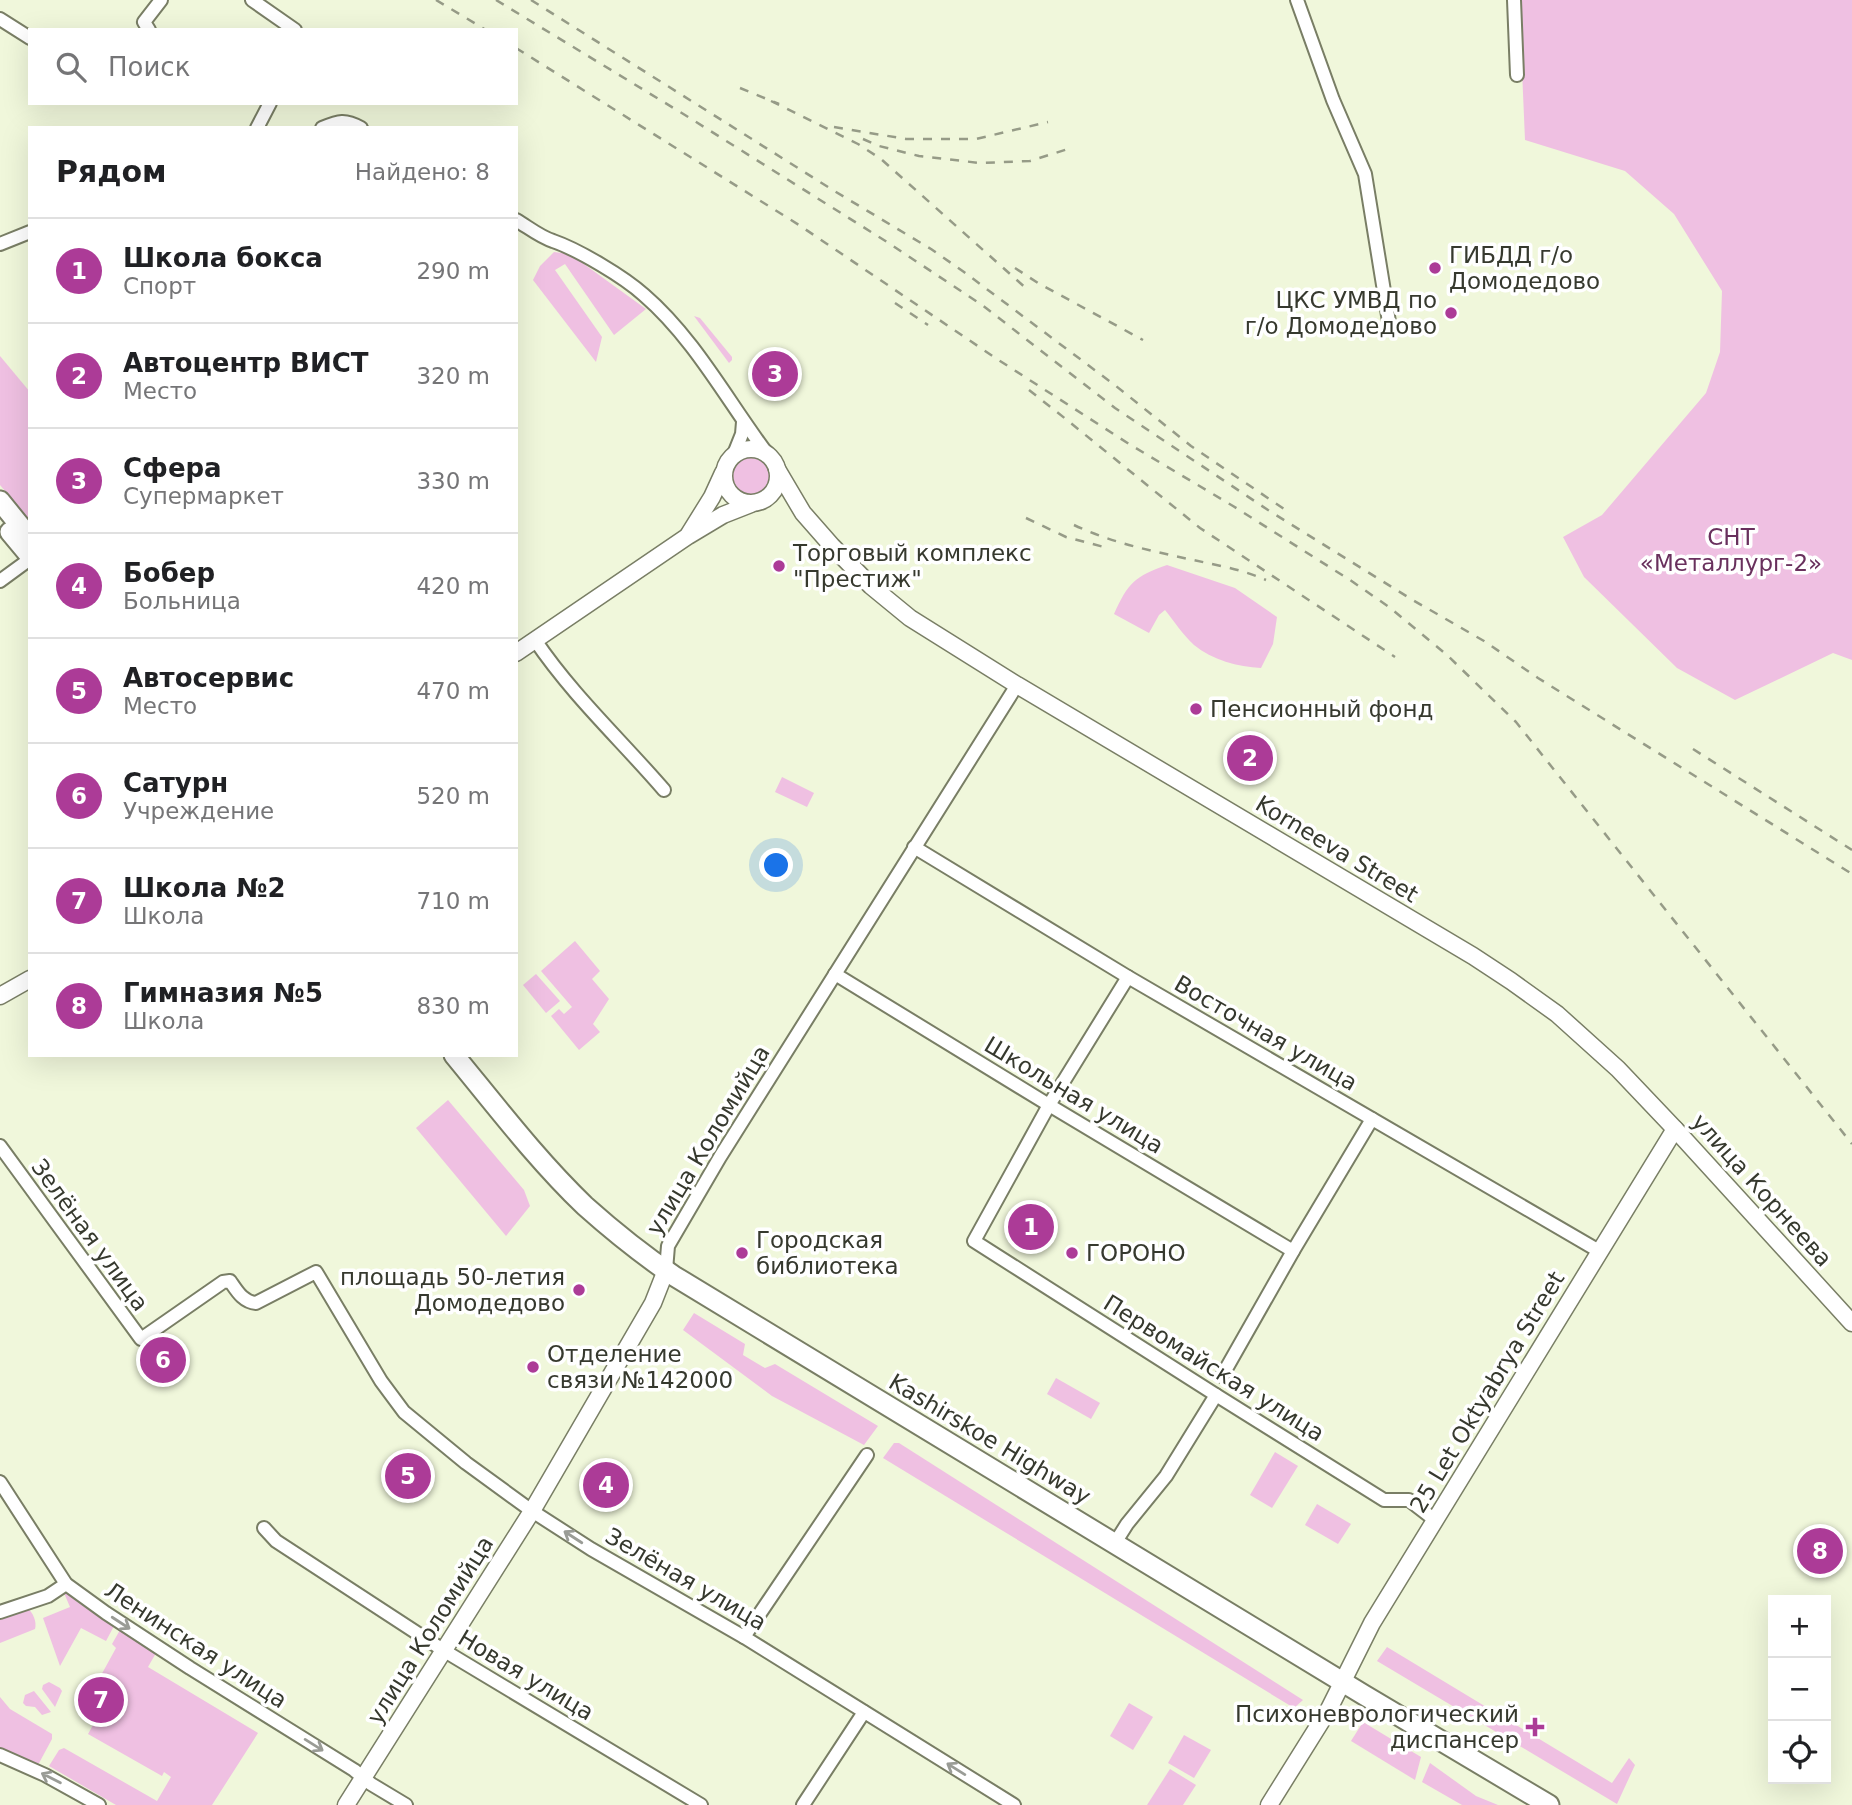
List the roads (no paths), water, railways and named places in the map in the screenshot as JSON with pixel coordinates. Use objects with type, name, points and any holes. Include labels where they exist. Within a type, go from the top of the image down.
[{"type":"main road","points":[[0,501],[28,536]]},
{"type":"main road","points":[[0,520],[28,555]]},
{"type":"main road","name":"Kashirskoe Highway","points":[[441,1057],[529,1162],[572,1208],[613,1245],[1340,1688],[1549,1805]]},
{"type":"main road","name":"Kashirskoe Highway","points":[[456,1057],[574,1195],[664,1276],[1115,1544],[1526,1805]]},
{"type":"street","points":[[148,28],[144,22],[161,0]]},
{"type":"street","points":[[252,0],[292,28]]},
{"type":"street","points":[[1297,0],[1333,100],[1365,174],[1390,328]]},
{"type":"street","points":[[1514,0],[1517,75]]},
{"type":"street","points":[[0,19],[28,37]]},
{"type":"street","points":[[258,126],[269,105]]},
{"type":"street","points":[[328,126],[355,125]]},
{"type":"street","points":[[518,221],[551,241],[575,251],[635,288],[650,301],[685,340],[773,462],[803,513],[849,563],[889,601],[925,628],[1017,685]]},
{"type":"street","points":[[0,244],[28,233]]},
{"type":"street","points":[[688,536],[734,454],[744,422]]},
{"type":"street","points":[[518,652],[688,536],[723,516],[770,496],[778,476],[773,462],[763,451],[750,449],[734,454]]},
{"type":"street","points":[[723,473],[726,488],[736,500],[780,504],[803,513]]},
{"type":"street","points":[[0,581],[28,560]]},
{"type":"street","points":[[535,640],[561,677],[664,790]]},
{"type":"street","name":"улица Коломийца","points":[[346,1805],[532,1511],[653,1303],[664,1276],[668,1247],[720,1157],[1017,685]]},
{"type":"street","name":"улица Корнеева","points":[[1017,685],[1511,981],[1557,1014],[1633,1083],[1852,1322]]},
{"type":"street","name":"Восточная улица","points":[[914,847],[1128,977],[1599,1251]]},
{"type":"street","name":"Школьная улица","points":[[835,974],[1293,1251]]},
{"type":"street","points":[[1049,1105],[1128,977]]},
{"type":"street","points":[[0,996],[28,980]]},
{"type":"street","name":"Первомайская улица","points":[[1049,1105],[974,1241],[1384,1500],[1409,1500],[1435,1520]]},
{"type":"street","points":[[1222,1376],[1371,1119]]},
{"type":"street","name":"25 Let Oktyabrya Street","points":[[1269,1805],[1340,1688],[1372,1623],[1675,1129]]},
{"type":"street","name":"Зелёная улица","points":[[0,1146],[141,1339],[223,1282],[230,1281],[239,1294],[249,1302],[256,1303],[316,1272],[381,1381],[404,1412],[466,1463],[532,1511],[591,1549],[744,1637],[1014,1805]]},
{"type":"street","points":[[1115,1544],[1127,1524],[1166,1476],[1216,1395]]},
{"type":"street","points":[[744,1637],[867,1455]]},
{"type":"street","name":"Ленинская улица","points":[[0,1482],[66,1584],[151,1643],[406,1805]]},
{"type":"street","name":"Новая улица","points":[[264,1528],[276,1541],[443,1650],[701,1805]]},
{"type":"street","points":[[0,1612],[48,1596],[66,1584]]},
{"type":"street","points":[[803,1805],[864,1712]]},
{"type":"street","points":[[0,1755],[99,1805]]},
{"type":"railway","points":[[436,0],[483,28]]},
{"type":"railway","points":[[496,0],[887,242],[982,305],[1115,408],[1268,510],[1484,641],[1538,678],[1852,874]]},
{"type":"railway","points":[[531,0],[931,249],[1116,386],[1191,446],[1290,513]]},
{"type":"railway","points":[[518,49],[799,225],[997,359],[1389,607],[1447,655],[1516,722],[1852,1144]]},
{"type":"railway","points":[[740,88],[779,104]]},
{"type":"railway","points":[[771,101],[858,144],[881,159],[1028,290]]},
{"type":"railway","points":[[834,127],[906,139],[976,139],[1048,122]]},
{"type":"railway","points":[[863,139],[919,156],[980,163],[1030,161],[1071,148]]},
{"type":"railway","points":[[1015,268],[1143,340]]},
{"type":"railway","points":[[895,303],[928,325]]},
{"type":"railway","points":[[1029,390],[1200,528],[1395,657]]},
{"type":"railway","points":[[1026,518],[1066,537],[1104,547]]},
{"type":"railway","points":[[1074,525],[1132,546],[1230,568],[1266,580]]},
{"type":"railway","points":[[1693,749],[1852,850]]},
{"type":"place","name":"ГИБДД г/о Домодедово","points":[[1435,268]]},
{"type":"place","name":"ЦКС УМВД по г/о Домодедово","points":[[1451,313]]},
{"type":"place","name":"Сфера","points":[[775,374]]},
{"type":"place","name":"Торговый комплекс \"Престиж\"","points":[[779,566]]},
{"type":"place","name":"Пенсионный фонд","points":[[1196,709]]},
{"type":"place","name":"Автоцентр ВИСТ","points":[[1250,758]]},
{"type":"place","name":"Школа бокса","points":[[1031,1227]]},
{"type":"place","name":"Городская библиотека","points":[[742,1253]]},
{"type":"place","name":"ГОРОНО","points":[[1072,1253]]},
{"type":"place","name":"площадь 50-летия Домодедово","points":[[579,1290]]},
{"type":"place","name":"Сатурн","points":[[163,1360]]},
{"type":"place","name":"Отделение связи №142000","points":[[533,1367]]},
{"type":"place","name":"Автосервис","points":[[408,1476]]},
{"type":"place","name":"Бобер","points":[[606,1485]]},
{"type":"place","name":"Гимназия №5","points":[[1820,1551]]},
{"type":"place","name":"Школа №2","points":[[101,1700]]},
{"type":"place","name":"Психоневрологический диспансер","points":[[1535,1727]]},
{"type":"park label","name":"СНТ «Металлург-2»","points":[[1731,550]]}]
